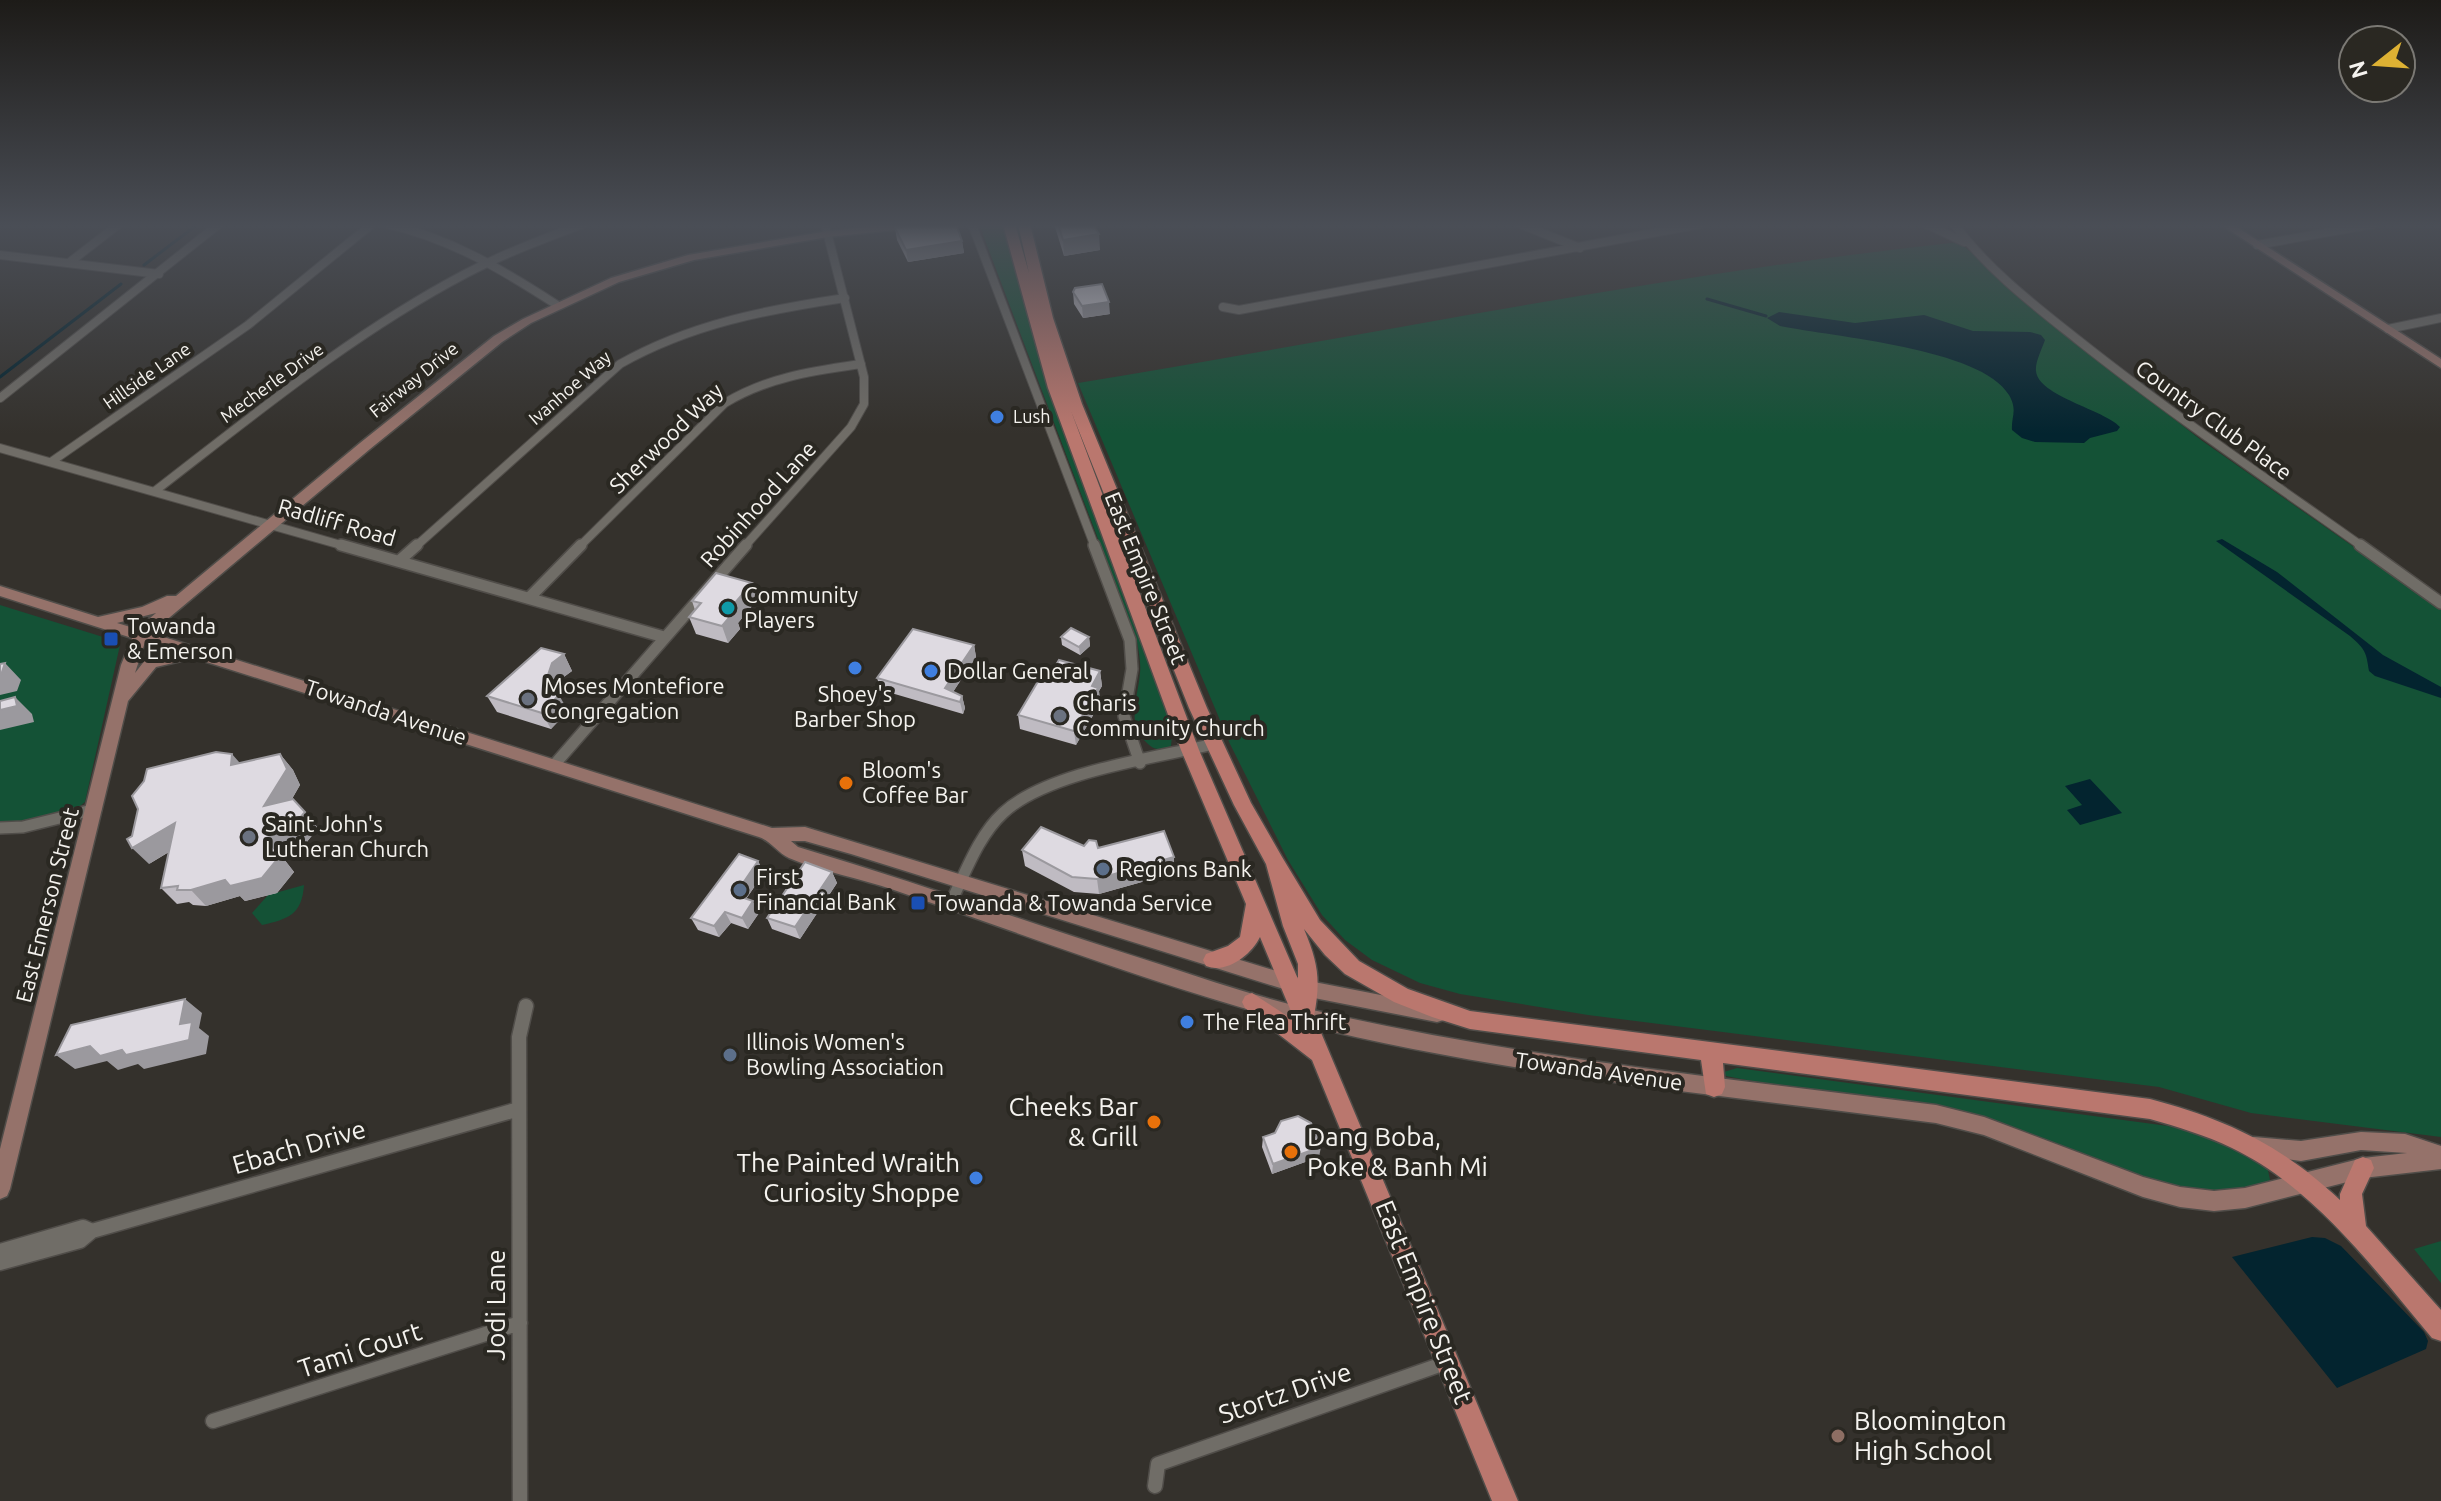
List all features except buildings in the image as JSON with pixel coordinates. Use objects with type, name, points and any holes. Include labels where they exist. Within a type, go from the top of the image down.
[{"type":"main road","name":"Fairway Drive","points":[[141,634],[270,524],[498,339],[582,294]]},
{"type":"main road","name":"East Empire Street","points":[[1029,294],[1055,388],[1190,750],[1256,902],[1300,986],[1304,1016],[1505,1501]]},
{"type":"main road","name":"East Empire Street","points":[[1040,294],[1066,380],[1214,744],[1275,863],[1293,926],[1308,964],[1300,986]]},
{"type":"main road","points":[[2333,294],[2441,364]]},
{"type":"main road","name":"Towanda Avenue","points":[[0,591],[100,620],[772,835],[805,834],[1300,986],[1470,1020],[2150,1109],[2188,1116],[2254,1146],[2301,1151],[2361,1141],[2405,1143],[2441,1158]]},
{"type":"main road","points":[[100,620],[145,612],[192,591]]},
{"type":"main road","name":"East Emerson Street","points":[[0,1189],[120,704],[141,634]]},
{"type":"main road","points":[[120,704],[151,663],[196,652]]},
{"type":"main road","name":"Towanda Avenue","points":[[772,835],[792,852],[896,883],[950,904],[1252,1002],[1304,1016],[1506,1058],[1936,1114],[1984,1126],[2096,1170],[2180,1197],[2214,1201],[2245,1198],[2363,1168],[2441,1158]]},
{"type":"main road","points":[[1275,863],[1316,931],[1370,983],[1390,993],[1470,1020]]},
{"type":"main road","points":[[1213,960],[1238,953],[1251,938],[1256,902]]},
{"type":"main road","points":[[1252,1002],[1293,1031],[1323,1060]]},
{"type":"main road","points":[[1711,1052],[1714,1087]]},
{"type":"main road","points":[[2254,1146],[2305,1182],[2355,1230],[2441,1329]]},
{"type":"main road","points":[[2355,1230],[2351,1194],[2363,1168]]},
{"type":"street","points":[[0,398],[133,294]]},
{"type":"street","name":"Hillside Lane","points":[[51,462],[288,294]]},
{"type":"street","name":"Mecherle Drive","points":[[155,491],[376,326],[425,294]]},
{"type":"street","points":[[539,294],[557,305]]},
{"type":"street","name":"Robinhood Lane","points":[[554,765],[853,423],[866,396],[844,294]]},
{"type":"street","points":[[1000,294],[1130,640],[1132,669],[1124,716],[1140,763]]},
{"type":"street","points":[[1223,307],[1239,310],[1328,294]]},
{"type":"street","name":"Country Club Place","points":[[2025,294],[2172,414],[2441,603]]},
{"type":"street","name":"Ivanhoe Way","points":[[399,561],[620,364],[650,345],[711,321],[845,298]]},
{"type":"street","points":[[2388,329],[2441,318]]},
{"type":"street","name":"Sherwood Way","points":[[529,598],[709,416],[735,395],[760,383],[861,364]]},
{"type":"street","name":"Radliff Road","points":[[0,448],[664,637]]},
{"type":"street","points":[[950,904],[1002,814],[1023,797],[1054,784],[1214,744]]},
{"type":"street","points":[[0,828],[23,827],[96,809]]},
{"type":"street","name":"Jodi Lane","points":[[520,1501],[519,1037],[526,1006]]},
{"type":"street","name":"Ebach Drive","points":[[0,1263],[80,1241],[92,1231],[519,1109]]},
{"type":"street","name":"Ebach Drive","points":[[0,1251],[83,1227],[92,1231]]},
{"type":"street","name":"Tami Court","points":[[213,1421],[520,1323]]},
{"type":"street","name":"Stortz Drive","points":[[1155,1486],[1158,1464],[1448,1362]]},
{"type":"green space","points":[[1005,294],[1022,294],[1039,359],[1173,725],[1171,746],[1168,747],[1159,749],[1151,746],[1137,728],[1135,711],[1140,658],[1137,642]]},
{"type":"green space","points":[[1592,294],[2020,294],[2201,440],[2441,608],[2441,1137],[2251,1113],[2159,1087],[1588,1015],[1460,994],[1420,983],[1372,960],[1345,940],[1322,915],[1288,860],[1230,744],[1078,383]]},
{"type":"green space","points":[[0,605],[116,641],[120,645],[85,802],[67,813],[0,823]]},
{"type":"green space","points":[[304,885],[297,909],[286,918],[262,925],[252,913],[268,895]]},
{"type":"green space","points":[[1737,1068],[2168,1126],[2207,1138],[2245,1155],[2268,1170],[2270,1180],[2263,1185],[2221,1191],[2171,1188],[1977,1118],[1741,1079],[1726,1076],[1724,1072]]},
{"type":"green space","points":[[2441,1241],[2441,1283],[2414,1249]]},
{"type":"water","points":[[1779,312],[1855,323],[1924,315],[1973,331],[2041,335],[2045,340],[2036,367],[2040,380],[2048,388],[2120,427],[2117,431],[2090,438],[2084,443],[2035,442],[2022,438],[2012,430],[2014,409],[2009,395],[1993,379],[1969,366],[1904,347],[1780,326],[1767,318]]},
{"type":"water","points":[[2222,539],[2277,572],[2383,655],[2441,687],[2441,698],[2375,676],[2369,671],[2362,648],[2350,636],[2216,541]]},
{"type":"water","points":[[2090,779],[2122,813],[2080,825],[2067,810],[2082,805],[2065,786]]},
{"type":"water","points":[[2312,1237],[2325,1238],[2341,1246],[2424,1332],[2428,1341],[2426,1349],[2337,1388],[2232,1257]]},
{"type":"waterway","points":[[0,377],[108,294]]},
{"type":"waterway","points":[[1707,299],[1766,316]]},
{"type":"place","name":"Lush","points":[[997,417]]},
{"type":"place","name":"Community Players","points":[[728,608]]},
{"type":"place","name":"Towanda & Emerson","points":[[111,639]]},
{"type":"place","name":"Shoey's Barber Shop","points":[[855,668]]},
{"type":"place","name":"Dollar General","points":[[931,671]]},
{"type":"place","name":"Moses Montefiore Congregation","points":[[528,699]]},
{"type":"place","name":"Charis Community Church","points":[[1060,716]]},
{"type":"place","name":"Bloom's Coffee Bar","points":[[846,783]]},
{"type":"place","name":"Saint John's Lutheran Church","points":[[249,837]]},
{"type":"place","name":"Regions Bank","points":[[1103,869]]},
{"type":"place","name":"First Financial Bank","points":[[740,890]]},
{"type":"place","name":"Towanda & Towanda Service","points":[[918,903]]},
{"type":"place","name":"The Flea Thrift","points":[[1187,1022]]},
{"type":"place","name":"Illinois Women's Bowling Association","points":[[730,1055]]},
{"type":"place","name":"Cheeks Bar & Grill","points":[[1154,1122]]},
{"type":"place","name":"Dang Boba, Poke & Banh Mi","points":[[1291,1152]]},
{"type":"place","name":"The Painted Wraith Curiosity Shoppe","points":[[976,1178]]},
{"type":"place","name":"Bloomington High School","points":[[1838,1436]]}]
